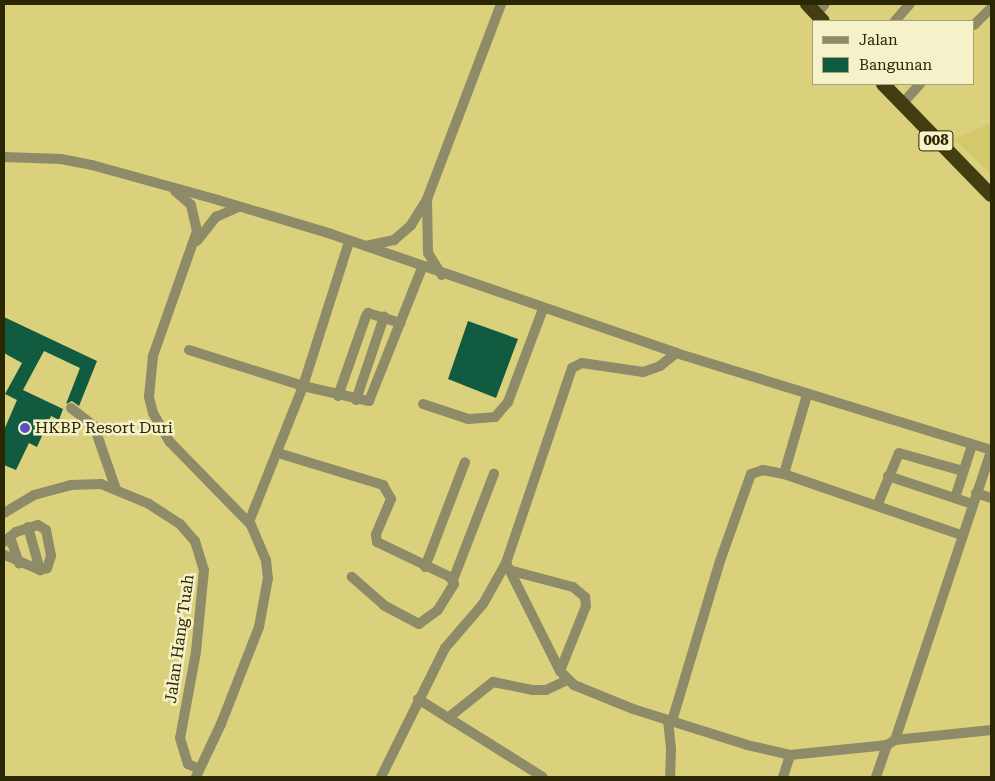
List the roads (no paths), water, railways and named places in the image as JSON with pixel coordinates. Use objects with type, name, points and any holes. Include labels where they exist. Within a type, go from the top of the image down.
[{"type":"highway","name":"008","points":[[884,85],[991,195]]},
{"type":"street","points":[[362,246],[394,240],[410,225],[427,200],[501,4]]},
{"type":"street","points":[[896,20],[910,4]]},
{"type":"street","points":[[975,24],[991,8]]},
{"type":"street","points":[[902,104],[919,85]]},
{"type":"street","points":[[4,157],[61,159],[92,165],[248,209],[676,353],[991,451],[891,743],[876,777]]},
{"type":"street","points":[[167,186],[182,194],[191,205],[197,231],[194,246],[153,356],[149,398],[153,413],[170,442],[249,522],[266,560],[267,598],[239,679],[197,773]]},
{"type":"street","points":[[427,200],[428,252],[442,275]]},
{"type":"street","points":[[194,246],[209,225],[226,210],[235,207],[248,209]]},
{"type":"street","points":[[249,522],[303,386],[349,242]]},
{"type":"street","points":[[189,350],[303,386],[365,402],[373,397],[422,268]]},
{"type":"street","points":[[422,404],[468,419],[495,417],[508,402],[544,309]]},
{"type":"street","points":[[338,396],[368,313],[401,323]]},
{"type":"street","points":[[356,400],[384,317]]},
{"type":"street","points":[[381,777],[418,699],[445,648],[483,604],[507,566],[572,368],[582,363],[643,372],[660,366],[676,353]]},
{"type":"street","points":[[784,474],[807,395]]},
{"type":"street","points":[[70,408],[94,426],[116,489]]},
{"type":"street","points":[[954,498],[972,445]]},
{"type":"street","points":[[278,453],[383,485],[391,499],[376,535],[377,542],[453,580]]},
{"type":"street","points":[[876,506],[896,456],[905,453],[963,471]]},
{"type":"street","points":[[425,567],[465,462]]},
{"type":"street","points":[[670,777],[672,750],[670,720],[746,482],[756,471],[784,474],[961,535]]},
{"type":"street","points":[[352,577],[384,605],[419,624],[438,610],[452,589],[453,580],[494,474]]},
{"type":"street","points":[[888,476],[972,504]]},
{"type":"street","name":"Jalan Hang Tuah","points":[[4,513],[34,495],[71,485],[101,484],[149,504],[180,524],[195,541],[204,570],[196,652],[180,738],[188,764],[197,773]]},
{"type":"street","points":[[976,493],[991,498]]},
{"type":"street","points":[[19,563],[7,539],[28,527],[38,525],[46,530],[51,563],[40,570]]},
{"type":"street","points":[[28,527],[40,570]]},
{"type":"street","points":[[4,555],[19,563],[40,570]]},
{"type":"street","points":[[507,566],[564,675],[584,690],[670,720],[790,755],[991,730]]},
{"type":"street","points":[[448,718],[493,682],[540,690],[564,675],[586,606],[584,597],[573,588],[507,566]]},
{"type":"street","points":[[418,699],[543,777]]},
{"type":"street","points":[[783,777],[790,755]]},
{"type":"place","name":"HKBP Resort Duri","points":[[25,428]]}]
